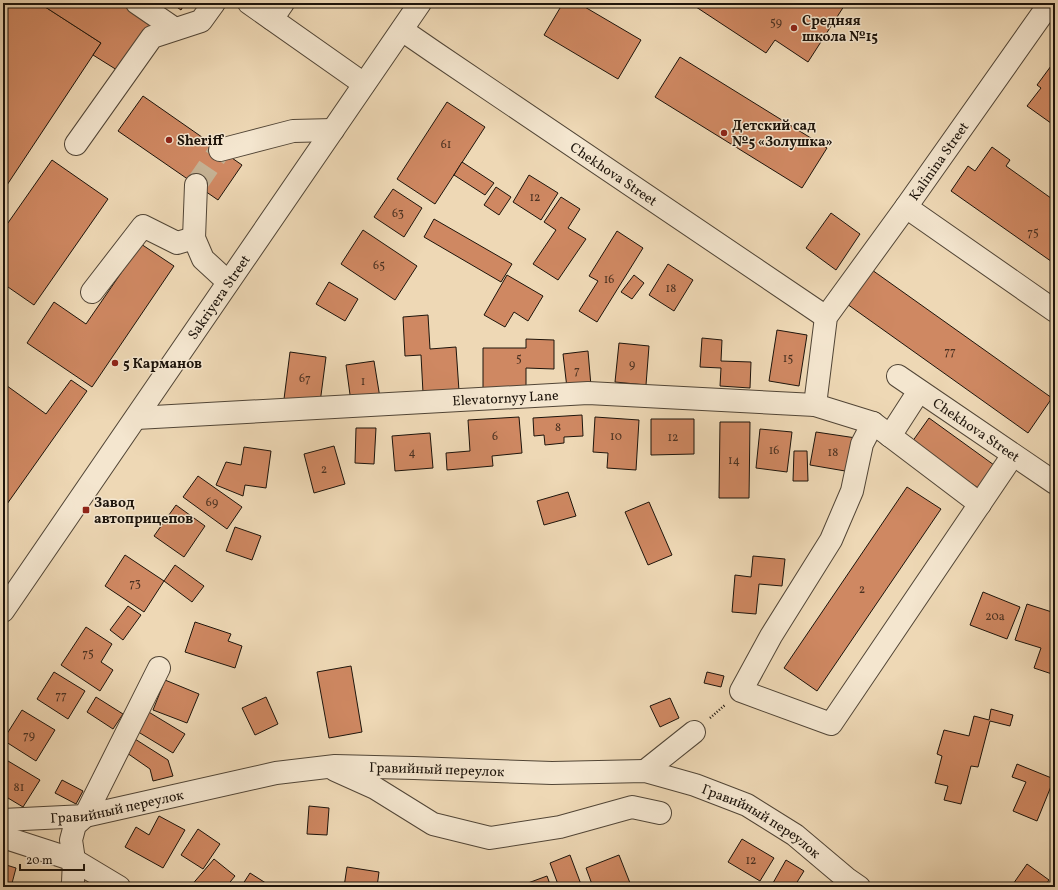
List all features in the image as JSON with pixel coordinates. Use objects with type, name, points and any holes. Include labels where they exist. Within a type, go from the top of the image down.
[{"type":"street","points":[[137,3],[175,29]]},
{"type":"street","points":[[76,144],[152,37],[201,21],[214,3]]},
{"type":"street","points":[[249,3],[278,11],[364,84]]},
{"type":"street","name":"Sakriyera Street","points":[[3,611],[420,3]]},
{"type":"street","name":"Kalinina Street","points":[[826,317],[906,207],[1050,3]]},
{"type":"street","name":"Chekhova Street","points":[[402,30],[826,317]]},
{"type":"street","points":[[220,150],[293,131],[333,130]]},
{"type":"street","points":[[196,185],[194,238],[203,259],[228,282]]},
{"type":"street","points":[[906,207],[1055,311]]},
{"type":"street","points":[[92,292],[143,226],[177,243],[194,238]]},
{"type":"street","points":[[815,405],[826,317]]},
{"type":"street","name":"Chekhova Street","points":[[898,376],[1055,483]]},
{"type":"street","points":[[890,436],[919,391]]},
{"type":"street","name":"Elevatornyy Lane","points":[[136,418],[588,394],[815,405],[873,422]]},
{"type":"street","points":[[980,504],[873,422],[862,444],[852,491],[831,540],[771,636],[741,691],[831,724],[980,504],[1013,455]]},
{"type":"street","points":[[72,887],[74,860],[71,840],[75,825],[85,816],[159,668]]},
{"type":"street","points":[[645,770],[694,732]]},
{"type":"street","name":"Гравийный переулок","points":[[3,820],[85,816],[276,773],[335,766],[552,773],[645,770],[695,785],[748,805],[795,835],[848,884]]},
{"type":"street","points":[[328,767],[375,788],[433,824],[490,838],[560,827],[632,807],[660,813]]},
{"type":"street","points":[[3,837],[74,860],[119,887]]},
{"type":"path","points":[[694,732],[741,691]]},
{"type":"building","points":[[3,3],[39,3],[101,43],[3,191]]},
{"type":"building","points":[[39,3],[133,3],[160,21],[125,75],[93,55],[101,43]]},
{"type":"building","points":[[171,3],[185,3],[181,10]]},
{"type":"building","points":[[563,3],[578,3],[641,40],[618,79],[544,35]]},
{"type":"building","name":"Средняя школа №15","points":[[690,3],[846,3],[808,62],[775,40],[766,53]]},
{"type":"building","points":[[680,57],[827,148],[802,188],[655,97]]},
{"type":"building","points":[[1051,66],[1055,69],[1055,126],[1027,106],[1041,88],[1037,85]]},
{"type":"building","name":"Sheriff","points":[[143,96],[242,165],[218,200],[118,131]]},
{"type":"building","points":[[447,102],[485,127],[435,204],[397,179]]},
{"type":"building","points":[[992,147],[1010,160],[1006,166],[1055,201],[1055,264],[951,191],[968,166],[975,171]]},
{"type":"building","points":[[52,160],[108,199],[34,305],[8,287],[3,293],[3,230]]},
{"type":"building","points":[[462,162],[494,183],[485,195],[454,175]]},
{"type":"building","points":[[529,175],[558,193],[541,220],[513,202]]},
{"type":"building","points":[[496,187],[511,197],[499,215],[484,205]]},
{"type":"building","points":[[393,189],[422,208],[404,237],[374,217]]},
{"type":"building","points":[[561,197],[580,209],[568,228],[586,239],[558,280],[533,264],[556,230],[544,222]]},
{"type":"building","points":[[831,213],[860,234],[836,270],[806,248]]},
{"type":"building","points":[[434,219],[512,264],[501,282],[424,237]]},
{"type":"building","points":[[363,230],[417,266],[395,300],[341,264]]},
{"type":"building","points":[[617,231],[643,248],[597,322],[579,311],[598,281],[589,276]]},
{"type":"building","points":[[141,244],[174,266],[92,387],[27,343],[54,302],[86,324]]},
{"type":"building","points":[[668,264],[693,280],[674,311],[649,295]]},
{"type":"building","points":[[872,270],[1052,398],[1028,433],[847,304]]},
{"type":"building","points":[[507,275],[543,296],[528,321],[514,312],[505,327],[484,315]]},
{"type":"building","points":[[634,275],[644,283],[632,299],[621,292]]},
{"type":"building","points":[[329,282],[358,299],[345,321],[316,304]]},
{"type":"building","points":[[428,315],[430,349],[456,347],[459,391],[423,393],[421,355],[405,356],[403,317]]},
{"type":"building","points":[[777,330],[807,335],[799,386],[769,381]]},
{"type":"building","points":[[702,338],[722,340],[721,361],[751,362],[750,388],[720,386],[721,368],[700,367]]},
{"type":"building","points":[[526,339],[554,340],[554,369],[526,368],[526,390],[483,389],[483,348],[526,348]]},
{"type":"building","points":[[619,343],[649,346],[646,385],[615,382]]},
{"type":"building","points":[[588,351],[591,386],[567,388],[563,354]]},
{"type":"building","points":[[290,352],[326,357],[320,403],[284,399]]},
{"type":"building","points":[[374,361],[380,398],[351,402],[346,365]]},
{"type":"building","points":[[71,380],[87,391],[7,504],[3,501],[3,383],[46,414]]},
{"type":"building","points":[[582,415],[583,436],[564,437],[564,443],[545,445],[544,435],[534,436],[533,418]]},
{"type":"building","points":[[519,417],[522,453],[492,456],[493,466],[447,470],[446,453],[470,451],[468,420]]},
{"type":"building","points":[[595,417],[639,420],[636,470],[607,468],[608,453],[593,452]]},
{"type":"building","points":[[929,418],[994,465],[978,488],[912,442]]},
{"type":"building","points":[[651,419],[694,419],[694,454],[651,455]]},
{"type":"building","points":[[720,422],[750,422],[749,498],[719,498]]},
{"type":"building","points":[[356,428],[376,428],[374,464],[355,463]]},
{"type":"building","points":[[760,429],[792,432],[787,472],[756,468]]},
{"type":"building","points":[[816,432],[856,438],[851,472],[810,465]]},
{"type":"building","points":[[430,433],[433,468],[395,471],[392,436]]},
{"type":"building","points":[[334,446],[345,484],[314,493],[304,454]]},
{"type":"building","points":[[244,447],[271,451],[266,488],[245,485],[243,496],[216,485],[226,462],[241,465]]},
{"type":"building","points":[[794,451],[807,451],[808,481],[793,481]]},
{"type":"building","points":[[198,476],[242,507],[227,529],[183,497]]},
{"type":"building","points":[[907,487],[941,509],[817,691],[784,668]]},
{"type":"building","points":[[568,492],[576,516],[544,525],[537,501]]},
{"type":"building","points":[[649,502],[672,555],[648,565],[625,512]]},
{"type":"building","points":[[176,505],[205,526],[184,557],[154,536]]},
{"type":"building","points":[[235,527],[261,536],[252,560],[226,551]]},
{"type":"building","points":[[125,555],[164,581],[144,612],[105,586]]},
{"type":"building","points":[[753,556],[785,559],[782,586],[759,584],[756,614],[732,612],[735,575],[751,577]]},
{"type":"building","points":[[175,565],[204,586],[192,602],[164,581]]},
{"type":"building","points":[[983,592],[1020,607],[1007,639],[970,625]]},
{"type":"building","points":[[1027,604],[1055,613],[1055,675],[1034,668],[1041,648],[1015,640]]},
{"type":"building","points":[[128,606],[141,615],[123,640],[110,630]]},
{"type":"building","points":[[195,622],[231,634],[228,641],[242,646],[235,668],[185,652]]},
{"type":"building","points":[[86,627],[112,644],[101,662],[113,670],[100,691],[61,665]]},
{"type":"building","points":[[351,666],[362,732],[329,738],[317,672]]},
{"type":"building","points":[[54,672],[85,691],[68,719],[37,699]]},
{"type":"building","points":[[707,672],[724,676],[721,687],[704,683]]},
{"type":"building","points":[[165,680],[199,694],[187,723],[153,710]]},
{"type":"building","points":[[96,697],[123,714],[113,729],[87,712]]},
{"type":"building","points":[[266,697],[278,724],[255,735],[242,708]]},
{"type":"building","points":[[670,698],[679,718],[660,727],[650,706]]},
{"type":"building","points":[[991,709],[1013,715],[1010,726],[990,721],[978,767],[971,766],[961,804],[944,800],[948,786],[935,783],[942,756],[937,754],[944,730],[969,736],[974,716],[989,720]]},
{"type":"building","points":[[22,710],[55,730],[36,761],[3,740]]},
{"type":"building","points":[[147,711],[185,734],[173,753],[135,730]]},
{"type":"building","points":[[135,739],[168,760],[173,776],[153,781],[150,769],[127,753]]},
{"type":"building","points":[[3,758],[40,780],[23,807],[3,795]]},
{"type":"building","points":[[1017,764],[1054,779],[1037,821],[1013,811],[1026,782],[1012,777]]},
{"type":"building","points":[[62,780],[83,791],[76,804],[55,793]]},
{"type":"building","points":[[309,806],[329,808],[327,835],[307,834]]},
{"type":"building","points":[[159,816],[185,830],[163,868],[125,847],[136,827],[149,835]]},
{"type":"building","points":[[198,829],[220,844],[203,869],[181,855]]},
{"type":"building","points":[[742,839],[774,858],[760,881],[728,862]]},
{"type":"building","points":[[570,855],[582,887],[559,887],[550,863]]},
{"type":"building","points":[[619,855],[630,883],[620,887],[593,887],[586,868]]},
{"type":"building","points":[[214,859],[235,876],[226,887],[190,887]]},
{"type":"building","points":[[786,860],[804,871],[794,887],[779,887],[773,883]]},
{"type":"building","points":[[3,864],[16,868],[11,887],[3,887]]},
{"type":"building","points":[[1027,864],[1049,880],[1044,887],[1011,887]]},
{"type":"building","points":[[347,867],[379,872],[377,887],[344,887]]},
{"type":"building","points":[[250,873],[272,887],[241,887]]},
{"type":"building","points":[[547,876],[551,887],[517,887]]},
{"type":"building","points":[[427,884],[442,884],[442,887],[427,887]]},
{"type":"tunnel","points":[[196,185],[220,150]]},
{"type":"place","name":"Средняя школа №15","points":[[794,28]]},
{"type":"place","name":"Детский сад №5 «Золушка»","points":[[724,133]]},
{"type":"place","name":"Sheriff","points":[[169,140]]},
{"type":"place","name":"5 Карманов","points":[[115,363]]},
{"type":"place","name":"Завод автоприцепов","points":[[86,510]]}]
